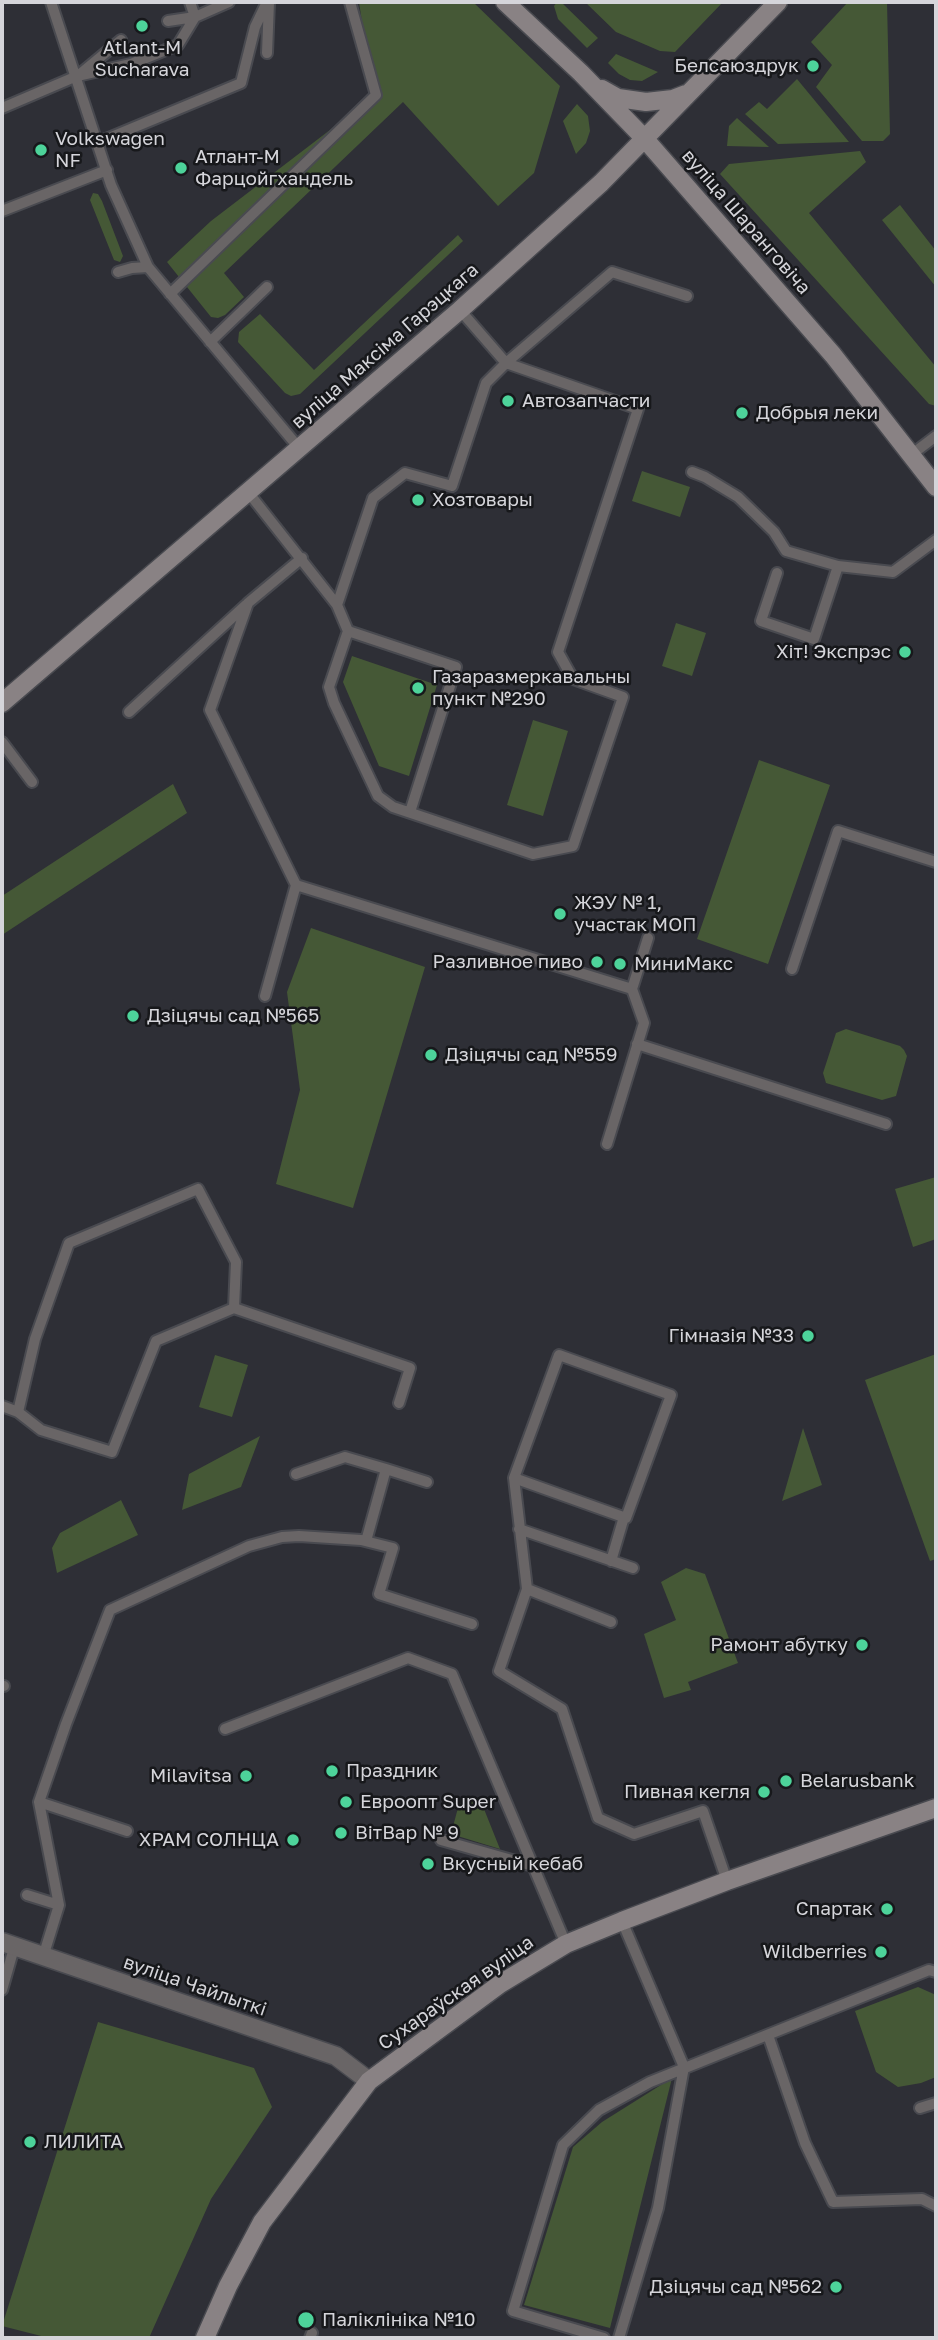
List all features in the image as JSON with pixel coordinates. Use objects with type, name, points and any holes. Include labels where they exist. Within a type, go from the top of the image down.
[{"type":"main road","name":"вуліца Максіма Гарэцкага","points":[[2,703],[460,310],[601,183],[778,2]]},
{"type":"main road","name":"вуліца Шаранговіча","points":[[508,3],[644,138],[833,355],[936,487]]},
{"type":"main road","points":[[590,82],[618,98],[646,102],[673,99],[691,92]]},
{"type":"main road","name":"Сухараўская вуліца","points":[[205,2338],[228,2286],[262,2222],[369,2081],[499,1984],[566,1944],[622,1921],[936,1808]]},
{"type":"street","name":"вуліца Чайлыткі","points":[[8,1945],[336,2056],[369,2081]]},
{"type":"lane","points":[[51,2],[99,142],[111,186],[148,267],[299,448]]},
{"type":"lane","points":[[2,108],[77,76],[131,64],[178,45],[195,17],[190,2]]},
{"type":"lane","points":[[168,21],[195,17],[229,2]]},
{"type":"lane","points":[[99,142],[241,83],[255,27],[268,2]]},
{"type":"lane","points":[[267,53],[268,2]]},
{"type":"lane","points":[[170,294],[376,95],[350,2]]},
{"type":"lane","points":[[77,76],[121,40]]},
{"type":"lane","points":[[2,211],[107,170]]},
{"type":"lane","points":[[118,272],[148,267]]},
{"type":"lane","points":[[337,605],[373,498],[405,473],[452,486],[486,383],[506,363],[612,272],[687,296]]},
{"type":"lane","points":[[210,342],[267,287]]},
{"type":"lane","points":[[248,492],[337,605],[348,631],[329,687],[378,796],[393,807],[533,853],[573,846],[624,697],[573,679],[558,652],[638,410],[506,363],[460,310]]},
{"type":"lane","points":[[911,456],[936,436]]},
{"type":"lane","points":[[692,472],[738,497],[774,531],[786,551],[838,566],[893,572],[936,540]]},
{"type":"lane","points":[[129,712],[248,603],[302,558]]},
{"type":"lane","points":[[777,573],[761,621],[814,639],[838,566]]},
{"type":"lane","points":[[248,603],[210,710],[296,885],[265,996]]},
{"type":"lane","points":[[348,631],[456,667],[411,812]]},
{"type":"lane","points":[[2,742],[32,782]]},
{"type":"lane","points":[[792,969],[838,831],[936,862]]},
{"type":"lane","points":[[296,885],[632,989]]},
{"type":"lane","points":[[607,1144],[644,1023],[632,989],[648,938]]},
{"type":"lane","points":[[637,1044],[886,1124]]},
{"type":"lane","points":[[18,1412],[35,1339],[69,1243],[198,1189],[236,1262],[234,1308]]},
{"type":"lane","points":[[2,1406],[18,1412],[41,1430],[112,1452],[156,1341],[234,1308],[410,1368],[399,1403]]},
{"type":"lane","points":[[611,1561],[624,1517],[626,1518],[671,1395],[559,1354],[514,1478],[527,1589],[499,1671],[562,1709],[597,1818],[634,1834],[703,1811],[727,1881]]},
{"type":"lane","points":[[296,1474],[345,1457],[427,1482]]},
{"type":"lane","points":[[366,1541],[386,1469]]},
{"type":"lane","points":[[514,1478],[624,1517]]},
{"type":"lane","points":[[519,1529],[632,1568]]},
{"type":"lane","points":[[43,1957],[59,1905],[39,1802],[110,1610],[240,1550],[282,1537],[366,1541],[393,1548],[379,1594],[472,1624]]},
{"type":"lane","points":[[527,1589],[611,1622]]},
{"type":"lane","points":[[225,1729],[408,1658],[452,1674],[566,1944]]},
{"type":"lane","points":[[39,1802],[127,1831]]},
{"type":"lane","points":[[441,1840],[533,1866]]},
{"type":"lane","points":[[27,1895],[59,1905]]},
{"type":"lane","points":[[619,2338],[658,2208],[684,2067],[622,1921]]},
{"type":"lane","points":[[2,1990],[8,1945]]},
{"type":"lane","points":[[604,2338],[513,2311],[564,2145],[606,2105],[684,2067],[929,1970],[936,1972]]},
{"type":"lane","points":[[768,2035],[805,2143],[833,2202],[922,2199],[936,2206]]},
{"type":"lane","points":[[920,2108],[936,2103]]},
{"type":"green space","points":[[359,2],[473,2],[560,86],[534,173],[498,206],[403,102],[224,273],[244,297],[225,315],[211,317],[167,262],[211,221],[373,97]]},
{"type":"green space","points":[[561,2],[598,38],[587,48],[558,19],[554,6]]},
{"type":"green space","points":[[585,2],[723,2],[675,52],[660,51],[616,32]]},
{"type":"green space","points":[[848,2],[887,2],[890,134],[883,141],[862,141],[816,87],[832,65],[811,42]]},
{"type":"green space","points":[[616,54],[658,72],[642,81],[630,80],[608,63]]},
{"type":"green space","points":[[797,79],[849,142],[778,144],[745,114],[759,102],[767,109]]},
{"type":"green space","points":[[577,104],[588,116],[590,131],[586,143],[576,154],[563,121]]},
{"type":"green space","points":[[737,118],[769,147],[727,146],[729,126]]},
{"type":"green space","points":[[860,151],[866,162],[809,213],[936,367],[936,406],[929,404],[720,174],[729,164]]},
{"type":"green space","points":[[93,193],[98,194],[102,201],[123,256],[120,262],[114,260],[90,200]]},
{"type":"green space","points":[[900,205],[936,251],[936,287],[882,220]]},
{"type":"green space","points":[[458,235],[463,241],[300,394],[291,396],[285,393],[238,342],[239,332],[260,314],[314,370]]},
{"type":"green space","points":[[642,471],[690,487],[680,517],[632,501]]},
{"type":"green space","points":[[676,623],[706,633],[692,676],[662,666]]},
{"type":"green space","points":[[352,656],[437,685],[409,776],[379,766],[343,682]]},
{"type":"green space","points":[[533,720],[568,731],[543,816],[507,805]]},
{"type":"green space","points":[[759,760],[830,785],[768,964],[697,939]]},
{"type":"green space","points":[[173,784],[187,813],[2,935],[2,896]]},
{"type":"green space","points":[[311,928],[425,967],[353,1208],[276,1184],[300,1090],[287,992]]},
{"type":"green space","points":[[846,1029],[900,1046],[904,1050],[907,1056],[896,1096],[882,1100],[826,1083],[823,1073],[836,1033]]},
{"type":"green space","points":[[936,1177],[936,1239],[913,1247],[895,1189]]},
{"type":"green space","points":[[936,1354],[936,1559],[930,1561],[865,1380]]},
{"type":"green space","points":[[215,1355],[248,1365],[232,1417],[199,1407]]},
{"type":"green space","points":[[803,1428],[822,1485],[782,1501]]},
{"type":"green space","points":[[260,1436],[241,1487],[182,1510],[189,1474]]},
{"type":"green space","points":[[121,1500],[138,1535],[57,1573],[52,1548],[60,1533]]},
{"type":"green space","points":[[686,1568],[705,1574],[738,1663],[688,1682],[691,1690],[664,1698],[644,1634],[676,1620],[661,1582]]},
{"type":"green space","points":[[469,1798],[484,1809],[500,1849],[451,1834],[459,1804]]},
{"type":"green space","points":[[918,1987],[936,1995],[936,2077],[898,2087],[876,2072],[855,2011]]},
{"type":"green space","points":[[98,2022],[254,2068],[272,2107],[211,2199],[149,2338],[49,2338],[2,2326]]},
{"type":"green space","points":[[672,2078],[610,2328],[524,2305],[573,2147],[602,2122]]},
{"type":"place","name":"Atlant-M Sucharava","points":[[142,26]]},
{"type":"place","name":"Белсаюздрук","points":[[813,66]]},
{"type":"place","name":"Volkswagen NF","points":[[41,150]]},
{"type":"place","name":"Атлант-М Фарцойгхандель","points":[[181,168]]},
{"type":"place","name":"Автозапчасти","points":[[508,401]]},
{"type":"place","name":"Добрыя леки","points":[[742,413]]},
{"type":"place","name":"Хозтовары","points":[[418,500]]},
{"type":"place","name":"Хіт! Экспрэс","points":[[905,652]]},
{"type":"place","name":"Газаразмеркавальны пункт №290","points":[[418,688]]},
{"type":"place","name":"ЖЭУ № 1, участак МОП","points":[[560,914]]},
{"type":"place","name":"Разливное пиво","points":[[597,962]]},
{"type":"place","name":"МиниМакс","points":[[620,964]]},
{"type":"place","name":"Дзіцячы сад №565","points":[[133,1016]]},
{"type":"place","name":"Дзіцячы сад №559","points":[[431,1055]]},
{"type":"place","name":"Гімназія №33","points":[[808,1336]]},
{"type":"place","name":"Рамонт абутку","points":[[862,1645]]},
{"type":"place","name":"Праздник","points":[[332,1771]]},
{"type":"place","name":"Milavitsa","points":[[246,1776]]},
{"type":"place","name":"Belarusbank","points":[[786,1781]]},
{"type":"place","name":"Пивная кегля","points":[[764,1792]]},
{"type":"place","name":"Евроопт Super","points":[[346,1802]]},
{"type":"place","name":"ВітВар № 9","points":[[341,1833]]},
{"type":"place","name":"ХРАМ СОЛНЦА","points":[[293,1840]]},
{"type":"place","name":"Вкусный кебаб","points":[[428,1864]]},
{"type":"place","name":"Спартак","points":[[887,1909]]},
{"type":"place","name":"Wildberries","points":[[881,1952]]},
{"type":"place","name":"ЛИЛИТА","points":[[30,2142]]},
{"type":"place","name":"Дзіцячы сад №562","points":[[836,2287]]},
{"type":"place","name":"Паліклініка №10","points":[[306,2320]]}]
